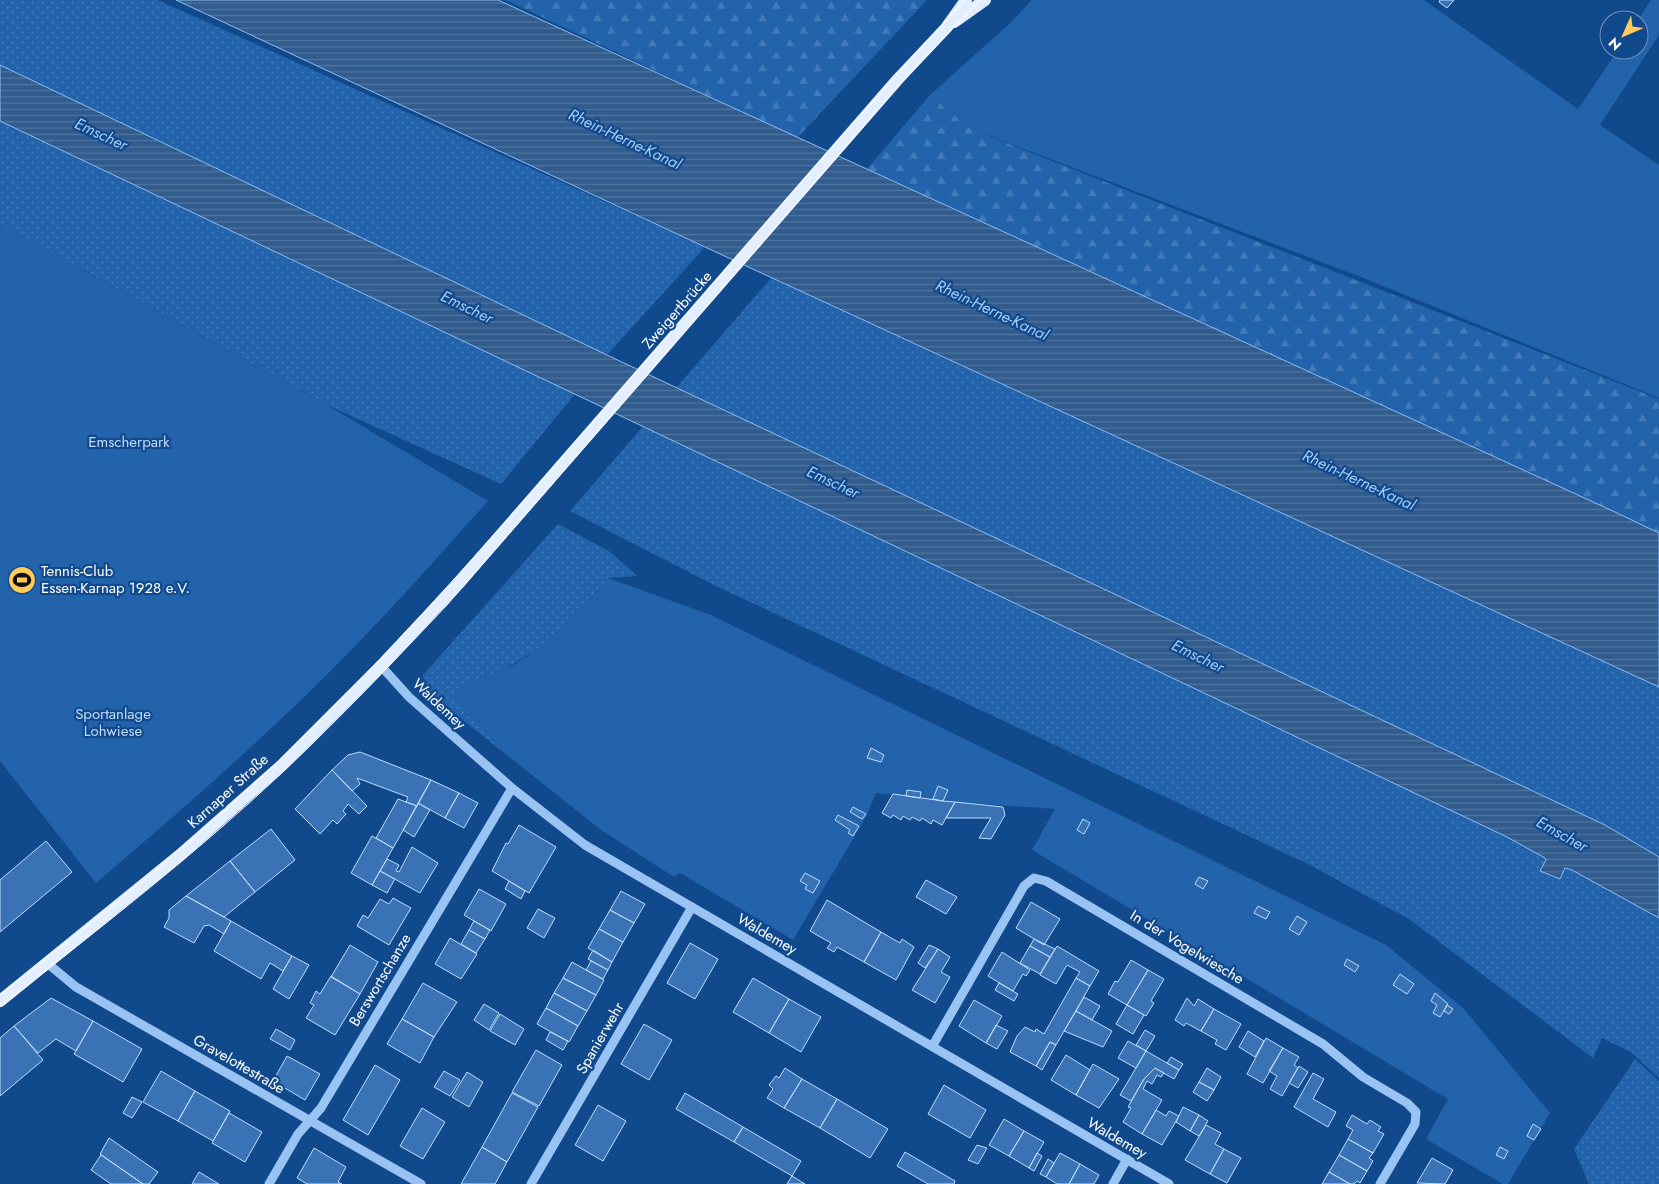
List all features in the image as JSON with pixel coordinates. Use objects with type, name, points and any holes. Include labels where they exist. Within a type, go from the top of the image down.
[{"type":"main road","points":[[946,28],[966,0]]},
{"type":"main road","points":[[946,28],[985,0]]},
{"type":"main road","name":"Zweigertbrücke","points":[[458,584],[872,109],[946,28]]},
{"type":"main road","name":"Karnaper Straße","points":[[0,1001],[180,856],[268,778],[381,666],[458,584]]},
{"type":"street","name":"Waldemey","points":[[381,666],[409,696],[512,788],[585,845],[933,1045],[1169,1184]]},
{"type":"street","name":"Berswortschanze","points":[[269,1184],[298,1134],[321,1108],[512,788]]},
{"type":"street","name":"In der Vogelwiesche","points":[[933,1045],[1024,886],[1034,878],[1046,881],[1323,1044],[1363,1077],[1407,1104],[1416,1112],[1415,1124],[1380,1184]]},
{"type":"street","name":"Spanierwehr","points":[[531,1184],[692,907]]},
{"type":"street","name":"Gravelottestraße","points":[[47,963],[76,987],[421,1184]]},
{"type":"street","points":[[1113,1184],[1127,1160]]},
{"type":"green space","points":[[0,0],[158,0],[705,247],[607,355],[501,484],[327,405],[0,224]]},
{"type":"green space","points":[[506,0],[927,0],[797,138]]},
{"type":"green space","points":[[1032,0],[1424,0],[1578,109],[1611,60],[1643,60],[1600,125],[1659,165],[1659,398],[1361,277],[971,129],[930,95],[1008,25]]},
{"type":"green space","points":[[1651,0],[1659,0],[1659,35],[1649,50],[1649,10],[1644,10]]},
{"type":"green space","points":[[930,95],[971,129],[1659,399],[1659,533],[867,169]]},
{"type":"green space","name":"Emscherpark","points":[[0,224],[327,405],[488,501],[422,575],[292,709],[96,883],[0,761]]},
{"type":"green space","points":[[771,278],[1659,687],[1659,1078],[1631,1052],[1602,1038],[1593,1058],[1409,919],[1308,864],[714,585],[570,511]]},
{"type":"green space","points":[[558,524],[609,551],[637,576],[608,578],[571,622],[539,649],[456,697],[512,759],[425,690],[423,675]]},
{"type":"green space","points":[[608,578],[711,615],[1386,945],[1463,1008],[1550,1113],[1508,1184],[1503,1184],[1426,1139],[1448,1099],[1032,850],[1055,809],[955,802],[876,793],[866,817],[793,940],[680,873],[674,877],[601,830],[512,759],[456,697],[466,685],[508,668],[542,646],[566,626]]},
{"type":"green space","points":[[1635,1059],[1659,1081],[1659,1184],[1589,1184],[1574,1149]]},
{"type":"water","name":"Rhein-Herne-Kanal","points":[[176,0],[498,0],[1615,512],[1659,533],[1659,687],[705,247]]},
{"type":"water","name":"Emscher","points":[[0,65],[607,355],[1605,825],[1659,857],[1659,918],[1572,870],[1565,868],[1560,879],[1540,871],[1546,860],[1545,858],[1507,837],[0,121]]},
{"type":"building","points":[[1440,0],[1454,0],[1447,8],[1439,2]]},
{"type":"building","points":[[871,748],[884,755],[881,762],[867,758]]},
{"type":"building","points":[[360,752],[431,780],[417,806],[406,802],[408,797],[357,778],[360,784],[352,791],[332,770],[348,755]]},
{"type":"building","points":[[332,770],[367,806],[359,814],[348,804],[343,811],[346,814],[337,824],[333,820],[320,834],[295,809]]},
{"type":"building","points":[[431,780],[459,793],[445,818],[418,803]]},
{"type":"building","points":[[938,786],[948,790],[943,801],[933,799]]},
{"type":"building","points":[[907,790],[921,792],[920,798],[906,796]]},
{"type":"building","points":[[459,793],[478,803],[464,828],[445,818]]},
{"type":"building","points":[[893,794],[955,802],[942,825],[933,820],[931,824],[922,818],[920,821],[912,817],[910,820],[903,816],[901,820],[893,815],[891,818],[882,813]]},
{"type":"building","points":[[398,799],[417,806],[393,848],[376,838]]},
{"type":"building","points":[[955,802],[1003,807],[1005,815],[991,839],[979,838],[991,818],[946,818]]},
{"type":"building","points":[[418,803],[430,810],[414,837],[403,830]]},
{"type":"building","points":[[853,807],[866,814],[862,819],[850,812]]},
{"type":"building","points":[[838,815],[859,826],[853,836],[848,833],[850,830],[835,820]]},
{"type":"building","points":[[1083,819],[1090,823],[1084,834],[1077,830]]},
{"type":"building","points":[[519,825],[556,847],[529,893],[492,871],[506,843],[508,844]]},
{"type":"building","points":[[271,829],[295,860],[255,892],[230,861]]},
{"type":"building","points":[[372,836],[393,848],[372,885],[351,873]]},
{"type":"building","points":[[46,841],[72,872],[0,932],[0,880]]},
{"type":"building","points":[[412,847],[438,863],[420,893],[380,871],[387,859],[399,865],[396,871],[399,872]]},
{"type":"building","points":[[230,861],[255,892],[224,917],[186,896]]},
{"type":"building","points":[[380,871],[395,879],[387,893],[372,885]]},
{"type":"building","points":[[805,873],[820,881],[813,893],[805,889],[807,885],[800,881]]},
{"type":"building","points":[[1199,877],[1208,881],[1203,889],[1195,884]]},
{"type":"building","points":[[926,880],[957,897],[946,914],[916,897]]},
{"type":"building","points":[[509,881],[525,891],[521,899],[505,889]]},
{"type":"building","points":[[479,889],[506,904],[491,931],[464,915]]},
{"type":"building","points":[[621,891],[645,904],[634,923],[610,910]]},
{"type":"building","points":[[186,896],[231,921],[224,934],[209,925],[204,926],[194,943],[164,927],[169,918],[169,910]]},
{"type":"building","points":[[393,898],[411,908],[389,945],[357,926],[363,915],[368,918],[380,899],[389,904]]},
{"type":"building","points":[[827,900],[881,932],[864,962],[837,947],[834,952],[827,948],[831,943],[810,931]]},
{"type":"building","points":[[1031,902],[1060,919],[1044,945],[1016,928]]},
{"type":"building","points":[[1258,906],[1270,912],[1266,919],[1254,913]]},
{"type":"building","points":[[538,909],[555,918],[544,938],[527,928]]},
{"type":"building","points":[[610,910],[634,923],[623,942],[599,929]]},
{"type":"building","points":[[1297,916],[1307,922],[1299,935],[1289,929]]},
{"type":"building","points":[[231,921],[292,956],[283,971],[270,963],[261,979],[214,951]]},
{"type":"building","points":[[474,921],[490,930],[485,939],[469,930]]},
{"type":"building","points":[[599,929],[623,942],[612,962],[588,948]]},
{"type":"building","points":[[469,930],[485,939],[476,953],[461,944]]},
{"type":"building","points":[[881,932],[900,943],[902,939],[914,947],[896,980],[864,962]]},
{"type":"building","points":[[450,938],[477,954],[461,979],[435,964]]},
{"type":"building","points":[[1034,939],[1055,949],[1050,957],[1030,946]]},
{"type":"building","points":[[690,943],[718,959],[695,999],[667,983]]},
{"type":"building","points":[[350,945],[378,962],[360,994],[331,977]]},
{"type":"building","points":[[929,945],[938,949],[925,968],[918,963]]},
{"type":"building","points":[[1030,946],[1050,957],[1040,974],[1020,963]]},
{"type":"building","points":[[1057,946],[1099,971],[1090,986],[1076,978],[1080,972],[1067,965],[1056,984],[1040,975]]},
{"type":"building","points":[[938,949],[950,957],[941,972],[950,977],[935,1003],[912,990]]},
{"type":"building","points":[[593,950],[612,962],[608,970],[588,959]]},
{"type":"building","points":[[1002,952],[1030,970],[1026,976],[1023,974],[1013,991],[988,976]]},
{"type":"building","points":[[292,956],[309,965],[289,999],[273,989]]},
{"type":"building","points":[[1347,959],[1359,966],[1355,972],[1344,965]]},
{"type":"building","points":[[1131,960],[1148,970],[1127,1005],[1108,994],[1115,981],[1118,982]]},
{"type":"building","points":[[591,961],[608,970],[603,979],[586,970]]},
{"type":"building","points":[[572,962],[604,980],[596,995],[563,978]]},
{"type":"building","points":[[1148,970],[1164,979],[1151,1001],[1154,1003],[1146,1016],[1127,1005]]},
{"type":"building","points":[[1400,974],[1414,984],[1407,994],[1393,985]]},
{"type":"building","points":[[331,976],[360,994],[335,1035],[306,1018],[314,1005],[310,1003],[316,991],[320,994]]},
{"type":"building","points":[[563,978],[596,995],[587,1011],[554,993]]},
{"type":"building","points":[[753,978],[789,999],[769,1033],[733,1012]]},
{"type":"building","points":[[1076,978],[1090,986],[1056,1045],[1050,1042],[1036,1066],[1010,1052],[1017,1036],[1025,1027],[1035,1032],[1036,1029],[1044,1034]]},
{"type":"building","points":[[423,983],[457,1002],[434,1037],[402,1019]]},
{"type":"building","points":[[999,983],[1018,994],[1014,1001],[995,990]]},
{"type":"building","points":[[554,993],[587,1011],[578,1026],[546,1008]]},
{"type":"building","points":[[1435,993],[1448,1004],[1440,1017],[1433,1013],[1437,1005],[1431,1001]]},
{"type":"building","points":[[1084,997],[1100,1006],[1092,1020],[1076,1011]]},
{"type":"building","points":[[51,998],[93,1021],[76,1051],[56,1039],[38,1053],[14,1026]]},
{"type":"building","points":[[1187,998],[1194,1006],[1198,999],[1214,1009],[1201,1031],[1186,1023],[1184,1026],[1175,1020]]},
{"type":"building","points":[[789,999],[821,1017],[801,1052],[769,1033]]},
{"type":"building","points":[[974,1000],[1002,1016],[986,1043],[959,1026]]},
{"type":"building","points":[[484,1004],[499,1013],[489,1030],[474,1020]]},
{"type":"building","points":[[1127,1005],[1144,1015],[1133,1034],[1116,1024]]},
{"type":"building","points":[[1447,1005],[1453,1009],[1449,1014],[1444,1011]]},
{"type":"building","points":[[546,1008],[578,1026],[569,1042],[537,1024]]},
{"type":"building","points":[[1214,1009],[1241,1024],[1226,1050],[1215,1044],[1217,1040],[1201,1031]]},
{"type":"building","points":[[1076,1011],[1112,1031],[1103,1047],[1064,1031]]},
{"type":"building","points":[[500,1014],[524,1029],[515,1045],[490,1031]]},
{"type":"building","points":[[402,1019],[434,1037],[420,1063],[387,1044]]},
{"type":"building","points":[[93,1021],[142,1049],[123,1082],[74,1054]]},
{"type":"building","points":[[644,1024],[672,1040],[649,1080],[621,1064]]},
{"type":"building","points":[[996,1025],[1008,1031],[997,1049],[986,1043]]},
{"type":"building","points":[[14,1026],[43,1060],[0,1096],[0,1038]]},
{"type":"building","points":[[276,1029],[295,1040],[290,1050],[270,1039]]},
{"type":"building","points":[[1145,1030],[1155,1036],[1146,1051],[1136,1045]]},
{"type":"building","points":[[1248,1031],[1264,1041],[1255,1057],[1239,1047]]},
{"type":"building","points":[[550,1032],[568,1041],[563,1050],[546,1040]]},
{"type":"building","points":[[1266,1038],[1283,1048],[1263,1083],[1247,1074]]},
{"type":"building","points":[[1128,1041],[1146,1051],[1136,1068],[1118,1058]]},
{"type":"building","points":[[1050,1042],[1056,1045],[1042,1070],[1036,1066]]},
{"type":"building","points":[[1283,1048],[1299,1057],[1294,1065],[1298,1068],[1282,1096],[1270,1089],[1277,1076],[1269,1071]]},
{"type":"building","points":[[536,1050],[562,1065],[539,1106],[512,1092]]},
{"type":"building","points":[[1146,1051],[1179,1070],[1174,1079],[1155,1068],[1144,1079],[1131,1101],[1120,1095]]},
{"type":"building","points":[[1066,1055],[1090,1070],[1076,1095],[1051,1080]]},
{"type":"building","points":[[287,1056],[320,1074],[305,1100],[273,1081]]},
{"type":"building","points":[[1171,1057],[1183,1064],[1179,1070],[1167,1063]]},
{"type":"building","points":[[1093,1064],[1119,1079],[1099,1108],[1076,1095]]},
{"type":"building","points":[[375,1065],[400,1080],[368,1135],[343,1120]]},
{"type":"building","points":[[1299,1066],[1308,1072],[1298,1088],[1289,1083]]},
{"type":"building","points":[[785,1068],[802,1079],[784,1108],[767,1098],[773,1089],[769,1085],[776,1076],[779,1078]]},
{"type":"building","points":[[1155,1068],[1164,1073],[1161,1077],[1157,1075],[1152,1084],[1147,1081],[1143,1089],[1162,1100],[1142,1134],[1123,1122],[1131,1108],[1128,1107],[1144,1079]]},
{"type":"building","points":[[1207,1068],[1221,1077],[1214,1090],[1199,1082]]},
{"type":"building","points":[[161,1071],[195,1091],[178,1121],[143,1102]]},
{"type":"building","points":[[444,1071],[460,1080],[450,1096],[434,1087]]},
{"type":"building","points":[[467,1072],[483,1082],[469,1107],[452,1097]]},
{"type":"building","points":[[1313,1073],[1324,1079],[1313,1099],[1336,1112],[1328,1127],[1294,1107]]},
{"type":"building","points":[[802,1079],[837,1099],[820,1128],[784,1108]]},
{"type":"building","points":[[1199,1082],[1214,1090],[1207,1101],[1193,1092]]},
{"type":"building","points":[[944,1085],[986,1110],[970,1138],[928,1114]]},
{"type":"building","points":[[195,1091],[230,1111],[213,1141],[178,1121]]},
{"type":"building","points":[[512,1093],[538,1107],[507,1162],[482,1147]]},
{"type":"building","points":[[685,1093],[743,1127],[734,1142],[676,1109]]},
{"type":"building","points":[[132,1097],[142,1102],[132,1118],[123,1113]]},
{"type":"building","points":[[837,1099],[888,1129],[870,1158],[820,1128]]},
{"type":"building","points":[[598,1105],[626,1121],[603,1161],[575,1145]]},
{"type":"building","points":[[1183,1107],[1199,1115],[1190,1131],[1176,1122]]},
{"type":"building","points":[[422,1108],[445,1122],[423,1159],[400,1146]]},
{"type":"building","points":[[1156,1110],[1166,1116],[1169,1111],[1179,1116],[1162,1145],[1142,1134]]},
{"type":"building","points":[[229,1113],[262,1132],[245,1162],[212,1143]]},
{"type":"building","points":[[1199,1115],[1208,1121],[1199,1136],[1190,1131]]},
{"type":"building","points":[[1352,1115],[1367,1124],[1370,1120],[1381,1127],[1378,1131],[1384,1134],[1373,1153],[1348,1139],[1353,1130],[1346,1126]]},
{"type":"building","points":[[1004,1119],[1024,1131],[1009,1156],[989,1145]]},
{"type":"building","points":[[1533,1124],[1541,1129],[1534,1140],[1527,1136]]},
{"type":"building","points":[[1206,1125],[1221,1133],[1215,1144],[1224,1149],[1210,1174],[1185,1160]]},
{"type":"building","points":[[743,1127],[801,1161],[792,1176],[734,1142]]},
{"type":"building","points":[[1024,1131],[1044,1142],[1029,1168],[1009,1156]]},
{"type":"building","points":[[109,1138],[158,1172],[149,1184],[143,1184],[100,1154]]},
{"type":"building","points":[[1348,1139],[1373,1153],[1369,1158],[1373,1161],[1367,1171],[1339,1155]]},
{"type":"building","points":[[977,1145],[987,1148],[978,1164],[968,1160]]},
{"type":"building","points":[[482,1147],[507,1162],[495,1184],[461,1184]]},
{"type":"building","points":[[1500,1147],[1508,1151],[1504,1159],[1496,1155]]},
{"type":"building","points":[[314,1148],[346,1167],[338,1182],[342,1184],[307,1184],[297,1178]]},
{"type":"building","points":[[1224,1149],[1241,1158],[1227,1183],[1210,1174]]},
{"type":"building","points":[[905,1152],[955,1181],[954,1184],[928,1184],[897,1166]]},
{"type":"building","points":[[1037,1153],[1042,1156],[1034,1171],[1029,1168]]},
{"type":"building","points":[[1060,1153],[1080,1164],[1069,1184],[1057,1184],[1046,1177]]},
{"type":"building","points":[[101,1155],[143,1184],[111,1184],[91,1170]]},
{"type":"building","points":[[1339,1155],[1367,1171],[1360,1183],[1357,1181],[1354,1184],[1350,1184],[1329,1172]]},
{"type":"building","points":[[1432,1158],[1453,1170],[1445,1184],[1417,1183]]},
{"type":"building","points":[[1048,1159],[1054,1163],[1046,1177],[1040,1174]]},
{"type":"building","points":[[1080,1164],[1099,1175],[1094,1184],[1069,1184]]},
{"type":"building","points":[[199,1172],[219,1184],[192,1184]]},
{"type":"building","points":[[1329,1172],[1350,1184],[1322,1184]]},
{"type":"building","points":[[792,1176],[805,1184],[787,1184]]},
{"type":"tram line","points":[[0,995],[121,899],[200,833],[276,764],[350,691],[492,537],[825,156],[965,0]]},
{"type":"tram line","points":[[0,1007],[145,892],[216,832],[285,770],[367,689],[447,605],[901,83],[980,0]]},
{"type":"place","name":"Tennis-Club Essen-Karnap 1928 e.V.","points":[[22,580]]},
{"type":"park label","name":"Sportanlage Lohwiese","points":[[113,722]]}]
